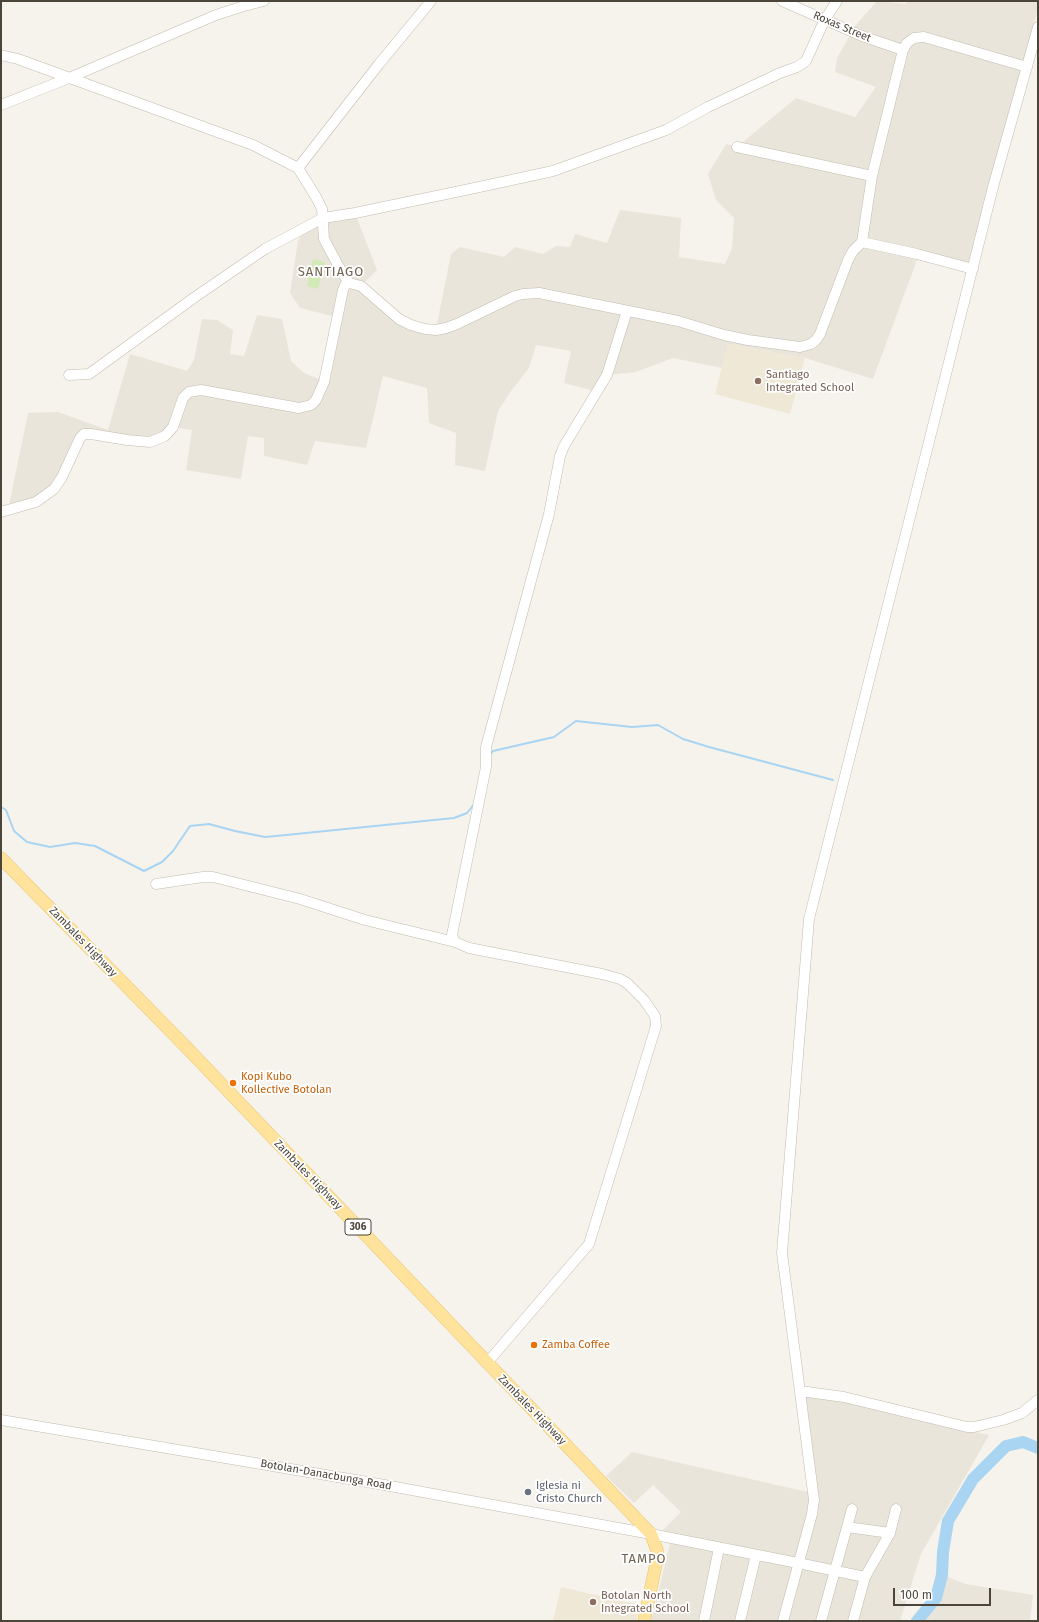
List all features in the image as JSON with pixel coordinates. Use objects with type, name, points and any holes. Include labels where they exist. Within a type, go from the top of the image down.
[{"type":"main road","name":"Zambales Highway","points":[[1,858],[189,1050],[651,1534],[657,1550],[657,1559],[644,1621]]},
{"type":"street","points":[[1,105],[69,78],[203,20],[264,1]]},
{"type":"street","points":[[298,168],[379,64],[431,1]]},
{"type":"street","name":"Roxas Street","points":[[782,1],[824,21],[903,50]]},
{"type":"street","points":[[69,375],[89,374],[195,297],[265,249],[323,218],[355,213],[534,175],[570,165],[655,135],[708,107],[802,64],[806,61],[824,21],[836,1]]},
{"type":"street","points":[[783,1621],[814,1500],[782,1253],[809,919],[994,187],[1038,27]]},
{"type":"street","points":[[1,55],[18,59],[253,145],[298,168],[322,209],[324,239],[349,283],[361,286],[399,319],[410,325],[436,330],[457,324],[515,296],[530,293],[678,321],[724,335],[748,340],[805,346],[816,340],[820,334],[848,260],[853,251],[862,242],[872,176],[903,50],[907,43],[914,38],[924,37],[1027,67]]},
{"type":"street","points":[[737,147],[872,176]]},
{"type":"street","points":[[862,242],[918,254],[973,269]]},
{"type":"street","points":[[1,512],[36,502],[54,489],[62,477],[80,438],[84,434],[150,442],[165,436],[173,428],[183,398],[189,392],[201,390],[299,408],[311,405],[316,400],[324,382],[343,290],[345,285],[349,283]]},
{"type":"street","points":[[455,942],[452,935],[487,757],[488,740],[549,514],[560,456],[564,446],[607,375],[626,311]]},
{"type":"street","points":[[156,884],[202,877],[213,877],[300,898],[365,920],[455,942],[469,948],[602,974],[620,979],[627,983],[644,1000],[657,1020],[655,1033],[588,1244],[487,1363]]},
{"type":"street","points":[[800,1391],[844,1398],[967,1427],[974,1427],[1022,1414],[1038,1400]]},
{"type":"street","name":"Botolan-Danacbunga Road","points":[[1,1420],[372,1482],[651,1534],[834,1570],[865,1578]]},
{"type":"street","points":[[821,1621],[852,1509]]},
{"type":"street","points":[[853,1621],[865,1578],[890,1534],[896,1509]]},
{"type":"street","points":[[847,1527],[890,1534]]},
{"type":"street","points":[[704,1621],[719,1548]]},
{"type":"street","points":[[740,1621],[756,1555]]},
{"type":"shaded area","points":[[877,1],[906,4],[907,1],[1038,1],[1038,9],[969,265],[924,254],[917,260],[873,379],[805,358],[728,344],[722,368],[673,358],[636,372],[608,375],[598,392],[564,383],[571,351],[536,345],[529,368],[498,411],[485,471],[455,465],[456,433],[429,423],[427,388],[383,376],[366,448],[315,441],[307,465],[264,456],[264,438],[248,436],[241,479],[186,470],[192,430],[173,427],[161,439],[84,434],[54,489],[8,510],[28,413],[58,412],[108,430],[130,354],[187,371],[194,360],[202,319],[217,320],[233,330],[230,354],[244,356],[257,315],[282,319],[291,361],[304,373],[324,381],[336,317],[300,308],[290,293],[298,241],[304,227],[355,213],[377,270],[361,286],[399,319],[436,329],[451,254],[460,247],[504,257],[515,247],[543,254],[556,246],[570,247],[575,234],[607,243],[620,210],[681,218],[679,257],[725,264],[732,248],[734,218],[716,200],[708,174],[726,144],[737,147],[796,98],[855,117],[876,87],[835,72],[837,58],[855,26]]},
{"type":"shaded area","name":"Santiago Integrated School","points":[[728,344],[805,358],[790,414],[715,394]]},
{"type":"shaded area","points":[[804,1393],[989,1435],[921,1554],[900,1621],[651,1621],[670,1544],[662,1531],[681,1512],[653,1485],[634,1503],[606,1476],[632,1452],[812,1493]]},
{"type":"shaded area","points":[[942,1575],[966,1584],[1033,1595],[1030,1621],[917,1621],[936,1598]]},
{"type":"shaded area","name":"Botolan North Integrated School","points":[[561,1587],[640,1605],[636,1621],[553,1621]]},
{"type":"green space","points":[[313,259],[325,262],[318,289],[307,286]]},
{"type":"waterway","points":[[490,754],[493,751],[554,737],[576,721],[632,727],[658,725],[683,739],[833,780]]},
{"type":"waterway","points":[[1,807],[6,810],[14,831],[27,842],[50,847],[75,843],[95,846],[144,871],[162,862],[173,851],[190,826],[209,824],[265,837],[454,818],[467,813],[475,803]]},
{"type":"waterway","points":[[917,1621],[936,1598],[942,1575],[943,1552],[948,1521],[973,1479],[1006,1446],[1023,1442],[1038,1448]]},
{"type":"place","name":"Santiago Integrated School","points":[[758,381]]},
{"type":"place","name":"Kopi Kubo Kollective Botolan","points":[[233,1083]]},
{"type":"place","name":"Zamba Coffee","points":[[534,1345]]},
{"type":"place","name":"Iglesia ni Cristo Church","points":[[528,1492]]},
{"type":"place","name":"Botolan North Integrated School","points":[[593,1602]]},
{"type":"district","name":"SANTIAGO","points":[[331,272]]},
{"type":"district","name":"TAMPO","points":[[644,1559]]}]
